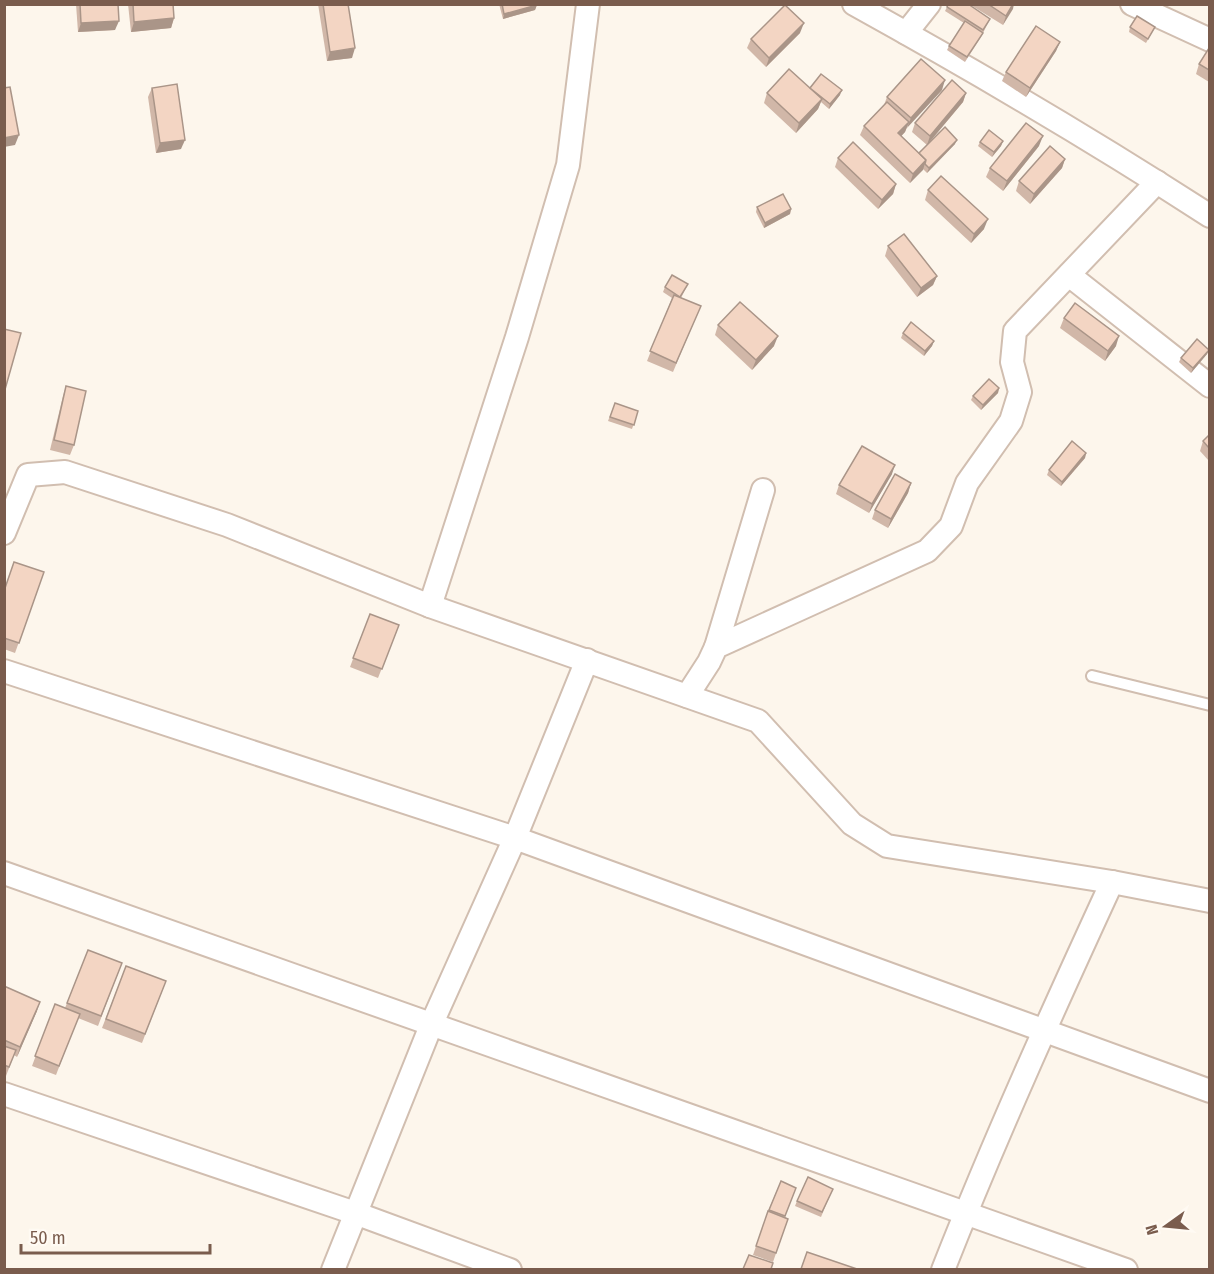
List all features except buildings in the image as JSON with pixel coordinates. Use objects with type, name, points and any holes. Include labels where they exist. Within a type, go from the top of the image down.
[{"type":"street","points":[[430,606],[517,337],[568,165],[588,4]]},
{"type":"street","points":[[854,4],[1156,182],[1209,216]]},
{"type":"street","points":[[906,33],[929,4]]},
{"type":"street","points":[[1132,4],[1209,40]]},
{"type":"street","points":[[716,647],[927,551],[944,534],[951,526],[967,483],[1011,421],[1020,392],[1012,362],[1015,332],[1156,182]]},
{"type":"street","points":[[1069,275],[1209,386]]},
{"type":"street","points":[[4,533],[28,475],[65,472],[227,525],[430,606],[758,721],[852,824],[887,846],[1113,882],[1209,900]]},
{"type":"street","points":[[687,696],[710,662],[716,647],[764,490]]},
{"type":"street","points":[[333,1269],[432,1023],[515,838],[587,660]]},
{"type":"street","points":[[4,671],[515,838],[1209,1091]]},
{"type":"street","points":[[4,873],[1126,1269]]},
{"type":"street","points":[[943,1269],[1044,1031],[1113,882]]},
{"type":"street","points":[[4,1094],[355,1213],[510,1269]]},
{"type":"lane","points":[[1092,676],[1209,705]]}]
